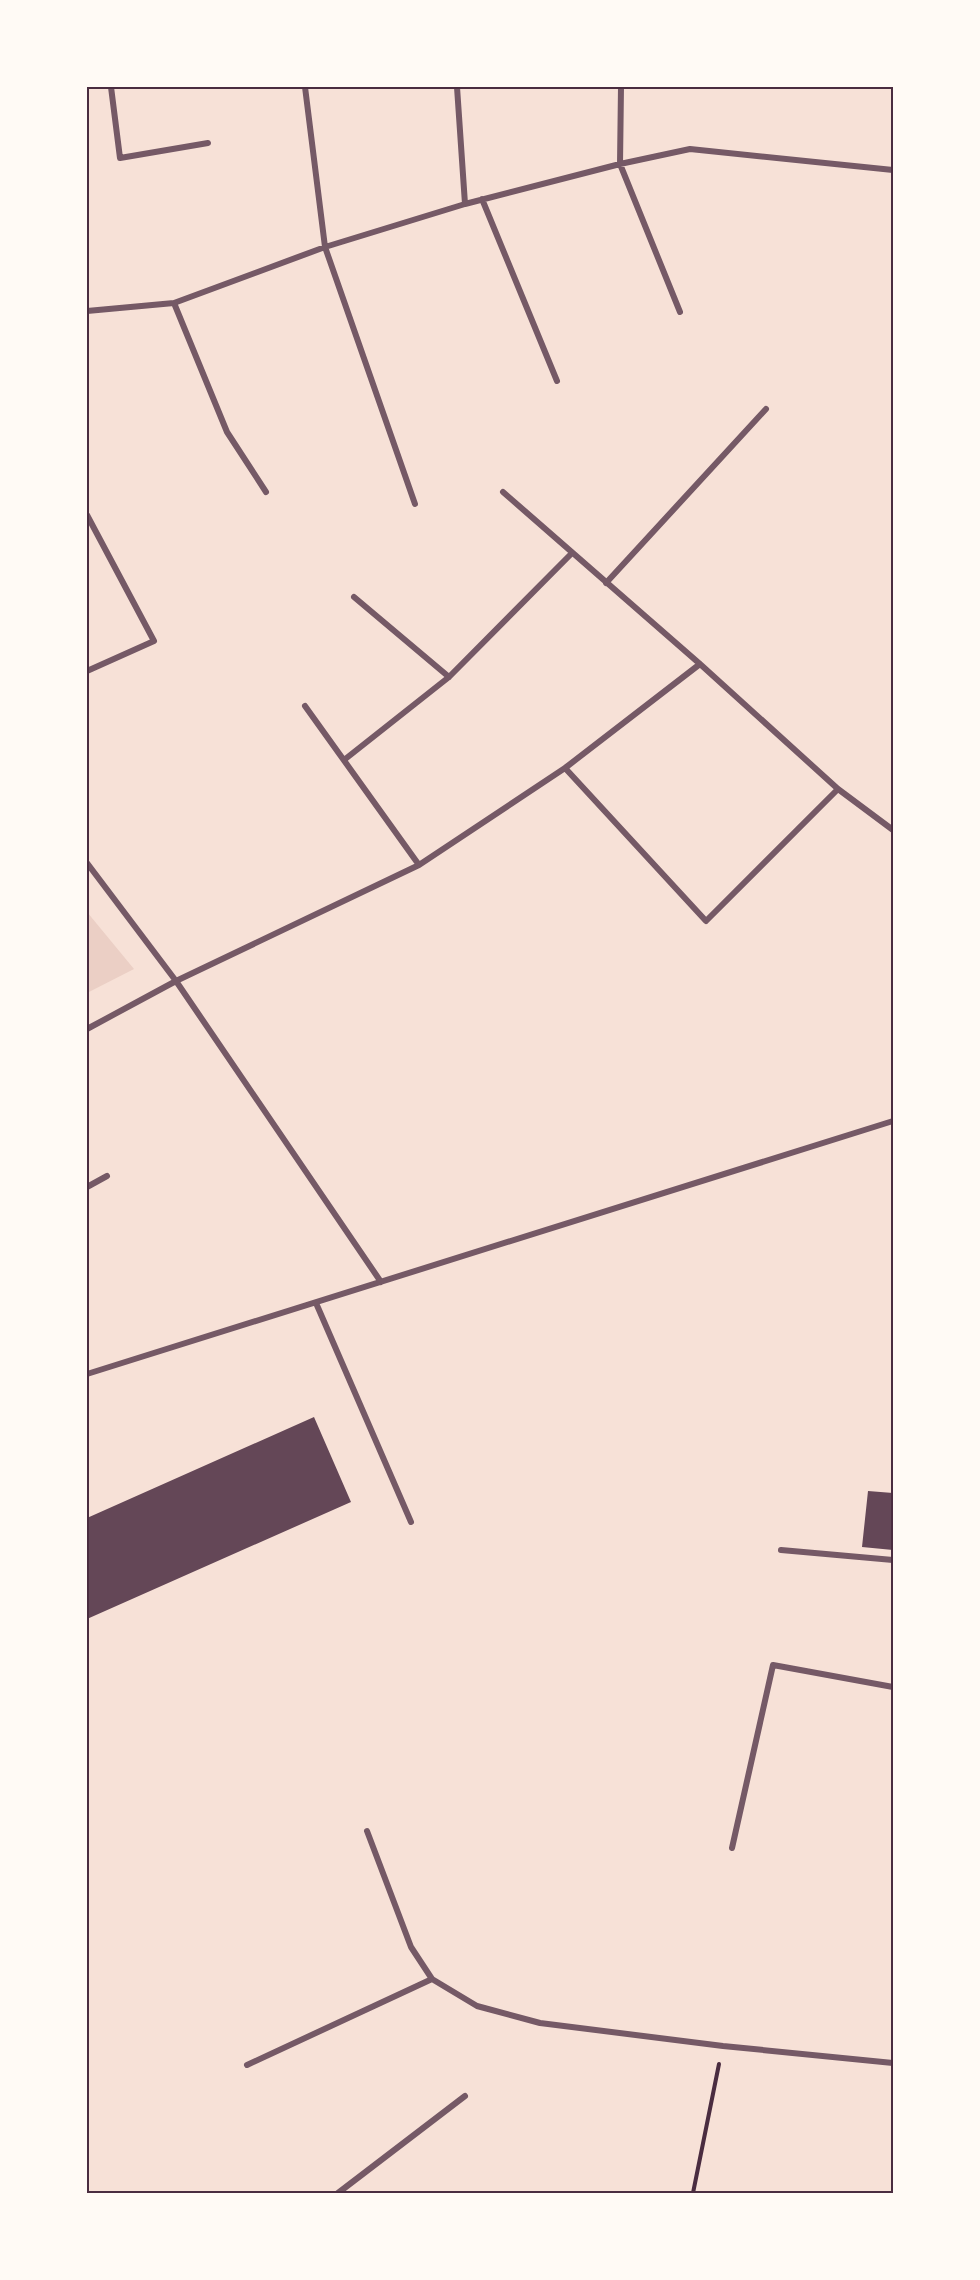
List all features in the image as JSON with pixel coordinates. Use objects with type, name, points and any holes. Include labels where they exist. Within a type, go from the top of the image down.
[{"type":"street","points":[[111,87],[120,158],[208,143]]},
{"type":"street","points":[[305,87],[325,247],[415,504]]},
{"type":"street","points":[[457,87],[465,204]]},
{"type":"street","points":[[621,87],[620,164],[680,312]]},
{"type":"street","points":[[87,311],[174,303],[325,247],[465,204],[620,164],[690,149],[893,170]]},
{"type":"street","points":[[482,199],[557,381]]},
{"type":"street","points":[[174,303],[227,432],[266,492]]},
{"type":"street","points":[[606,583],[766,410]]},
{"type":"street","points":[[502,492],[700,664],[838,789],[893,830]]},
{"type":"street","points":[[87,515],[154,641],[87,671]]},
{"type":"street","points":[[344,760],[449,677],[572,553]]},
{"type":"street","points":[[354,597],[449,677]]},
{"type":"street","points":[[87,1029],[176,981],[419,865],[565,768],[700,664]]},
{"type":"street","points":[[305,706],[419,865]]},
{"type":"street","points":[[565,768],[706,921],[838,789]]},
{"type":"street","points":[[87,863],[176,981],[381,1282]]},
{"type":"street","points":[[87,1374],[893,1121]]},
{"type":"street","points":[[87,1187],[107,1176]]},
{"type":"street","points":[[316,1303],[411,1522]]},
{"type":"street","points":[[781,1550],[893,1560]]},
{"type":"street","points":[[732,1848],[773,1665],[893,1687]]},
{"type":"street","points":[[367,1831],[411,1947],[432,1979],[477,2006],[540,2023],[723,2046],[893,2063]]},
{"type":"street","points":[[247,2065],[432,1979]]},
{"type":"street","points":[[338,2193],[465,2096]]},
{"type":"path","points":[[693,2193],[723,2046]]},
{"type":"shaded area","points":[[87,912],[134,969],[87,993]]},
{"type":"building","points":[[314,1417],[351,1502],[87,1619],[87,1518]]},
{"type":"building","points":[[868,1491],[893,1493],[893,1550],[862,1547]]}]
